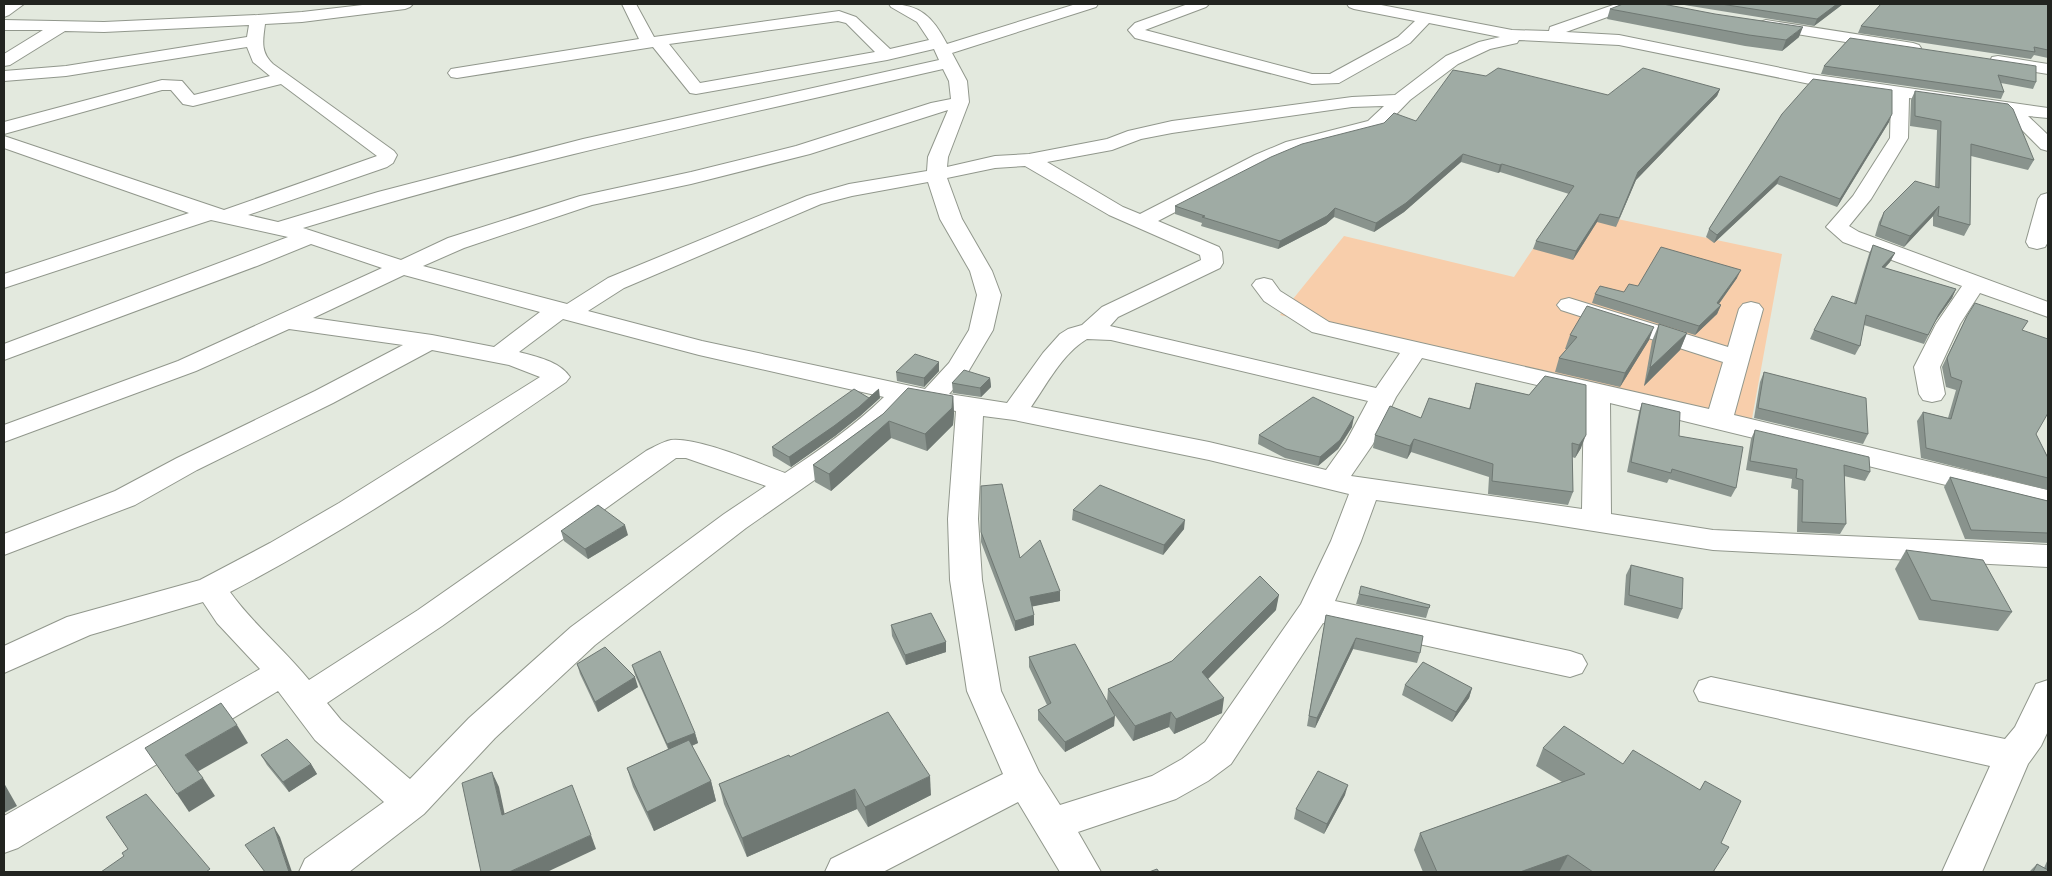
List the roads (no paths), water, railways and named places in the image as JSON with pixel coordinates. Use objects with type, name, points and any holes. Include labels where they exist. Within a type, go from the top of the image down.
[{"type":"street","points":[[4,12],[16,4]]},
{"type":"street","points":[[4,25],[60,27],[206,16],[258,20],[302,10],[400,4]]},
{"type":"street","points":[[629,4],[653,42],[667,52],[696,89],[887,55],[943,52]]},
{"type":"street","points":[[319,872],[411,803],[535,678],[630,599],[735,521],[790,485],[873,423],[958,367],[981,330],[989,295],[981,271],[951,219],[936,176],[938,157],[960,102],[958,82],[933,32],[922,19],[896,4]]},
{"type":"street","points":[[278,229],[385,196],[943,52],[1091,4]]},
{"type":"street","points":[[1201,4],[1141,26],[1136,30],[1141,35],[1296,76],[1312,79],[1333,79],[1402,98]]},
{"type":"street","points":[[1354,4],[1512,36],[1584,37],[1619,40],[1810,79],[2048,113]]},
{"type":"street","points":[[1140,222],[1247,167],[1293,146],[1375,125],[1402,98],[1432,74],[1452,60],[1471,51],[1485,45],[1564,28],[1630,4]]},
{"type":"street","points":[[458,72],[838,16],[851,20],[887,55]]},
{"type":"street","points":[[1333,79],[1404,40],[1425,19]]},
{"type":"street","points":[[4,281],[218,215],[380,163],[386,159],[387,155],[258,60],[254,48],[258,20]]},
{"type":"street","points":[[1750,23],[1933,51]]},
{"type":"street","points":[[4,61],[60,27]]},
{"type":"street","points":[[4,76],[66,71],[255,41]]},
{"type":"street","points":[[1981,58],[2048,69]]},
{"type":"street","points":[[4,128],[73,108],[162,86],[176,85],[189,100],[193,101],[284,78]]},
{"type":"street","points":[[1900,93],[1899,138],[1861,199],[1837,227],[1851,237],[2048,310]]},
{"type":"street","points":[[498,356],[565,311],[616,284],[814,200],[849,190],[936,176],[995,162],[1029,160],[1112,144],[1135,135],[1172,127],[1352,102],[1402,98]]},
{"type":"street","points":[[4,434],[187,366],[456,243],[504,226],[578,203],[803,150],[937,107],[960,102]]},
{"type":"street","points":[[2010,108],[2048,144]]},
{"type":"street","points":[[4,142],[218,215],[310,236],[403,268],[699,348],[970,406],[1014,412],[1209,452],[1366,489],[1537,512],[1713,540],[2048,556]]},
{"type":"street","points":[[1029,160],[1116,211],[1210,252],[1212,263],[1110,312],[1090,331]]},
{"type":"street","points":[[2037,242],[2048,199]]},
{"type":"street","points":[[4,353],[249,262],[310,236]]},
{"type":"street","points":[[1932,394],[1927,367],[1948,324],[1975,283]]},
{"type":"street","points":[[1264,285],[1272,296],[1321,327],[1719,420],[2048,500]]},
{"type":"street","points":[[1569,305],[1737,358]]},
{"type":"street","points":[[1719,420],[1751,309]]},
{"type":"street","points":[[4,660],[79,626],[211,588],[262,563],[500,416],[557,377],[550,369],[527,361],[428,342],[286,321]]},
{"type":"street","points":[[1014,412],[1069,340],[1078,334],[1090,331],[1112,333],[1384,397]]},
{"type":"street","points":[[4,545],[125,498],[187,464],[324,397],[428,342]]},
{"type":"street","points":[[1333,481],[1359,444],[1384,397],[1415,350]]},
{"type":"street","points":[[1596,522],[1598,467],[1597,391]]},
{"type":"street","points":[[970,406],[963,519],[966,580],[984,691],[1026,781],[1081,872]]},
{"type":"street","points":[[305,700],[430,618],[671,449],[688,449],[790,485]]},
{"type":"street","points":[[1052,824],[1163,788],[1218,753],[1315,609],[1346,541],[1366,489]]},
{"type":"street","points":[[211,588],[230,615],[282,672],[328,730],[411,803]]},
{"type":"street","points":[[1315,609],[1570,664]]},
{"type":"street","points":[[4,836],[282,672]]},
{"type":"street","points":[[1711,691],[2030,746]]},
{"type":"street","points":[[1962,872],[2030,746],[2048,694]]},
{"type":"street","points":[[845,872],[1026,781]]}]
